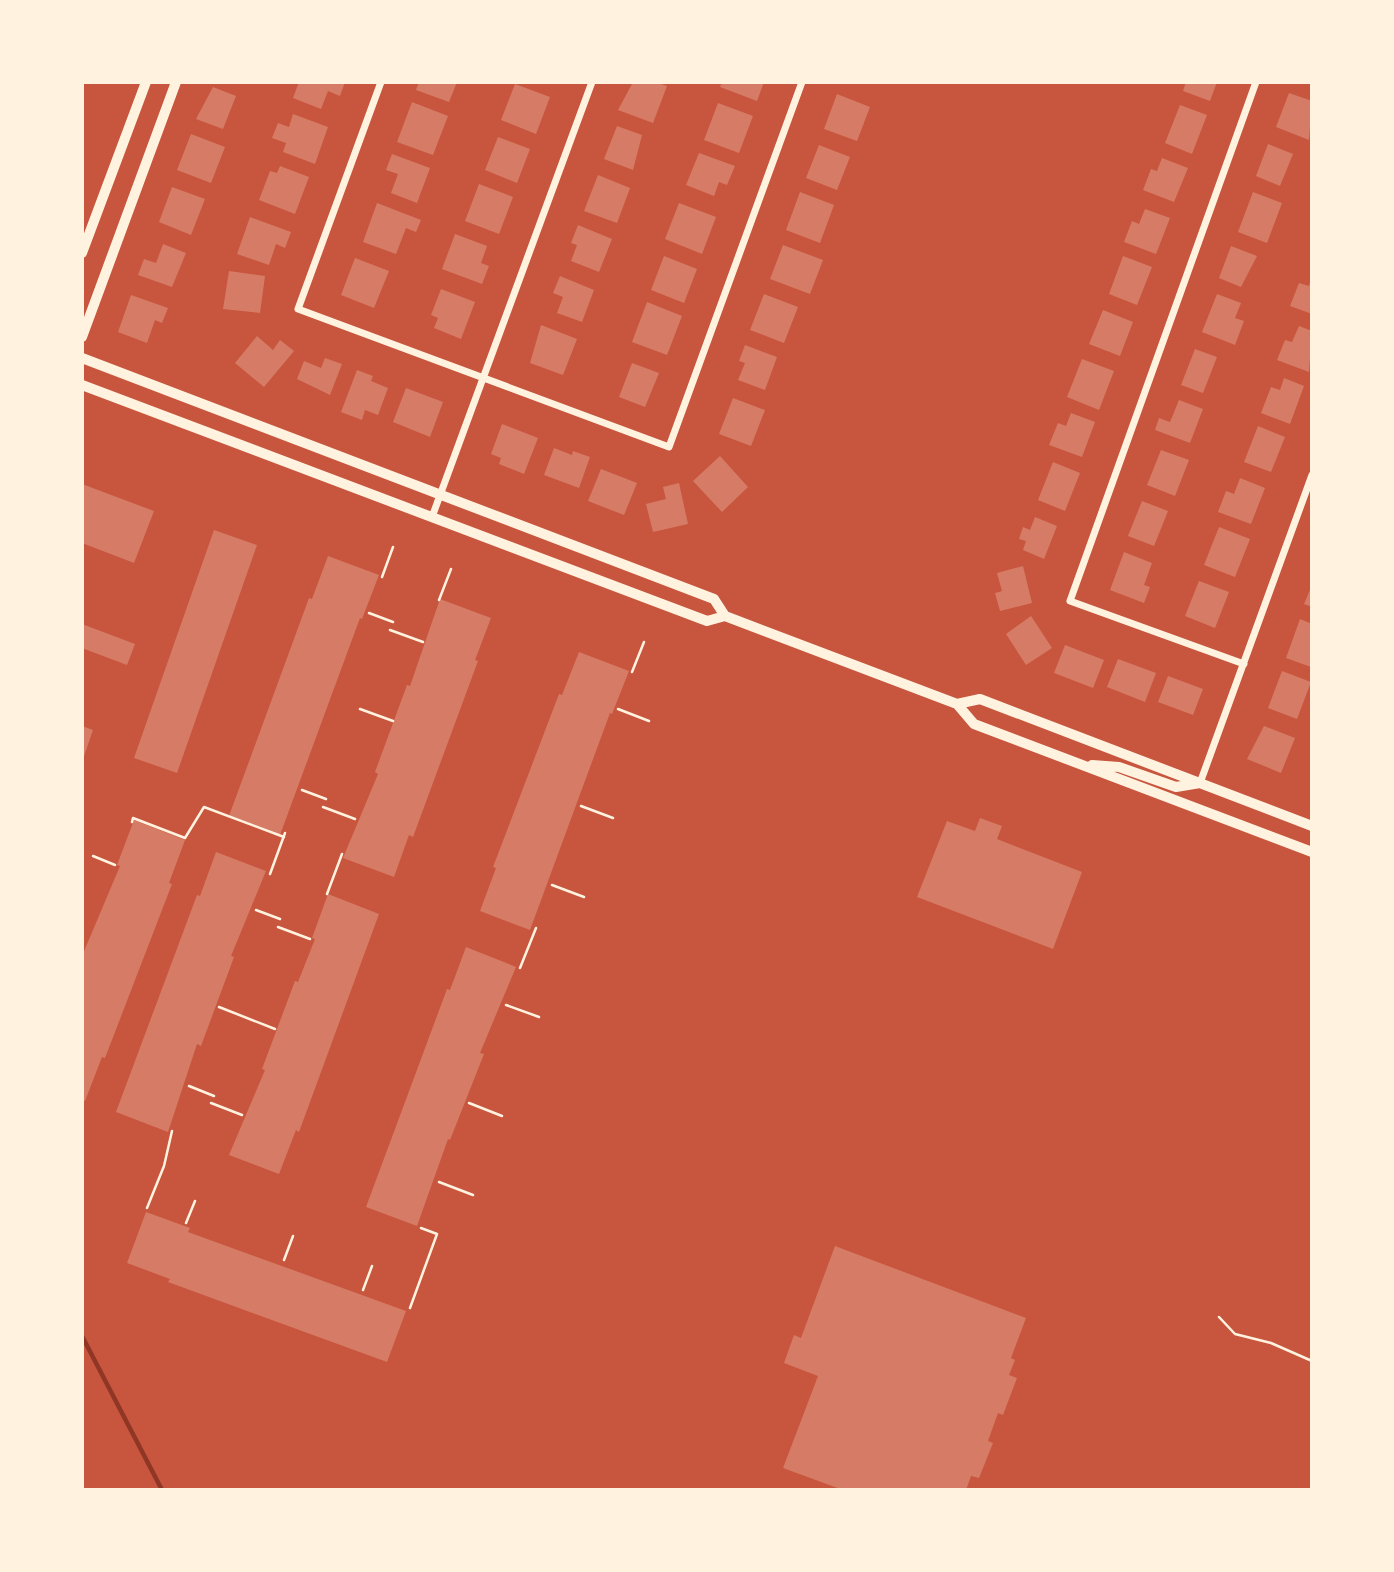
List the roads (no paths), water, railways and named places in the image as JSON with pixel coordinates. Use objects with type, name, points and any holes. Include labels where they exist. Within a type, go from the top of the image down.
[{"type":"main road","points":[[82,358],[714,599],[725,616]]},
{"type":"main road","points":[[82,385],[707,621],[725,616],[957,704],[974,724],[1312,852]]},
{"type":"main road","points":[[957,704],[980,699],[1312,826]]},
{"type":"main road","points":[[1079,764],[1119,767],[1176,787],[1200,783]]},
{"type":"street","points":[[82,253],[146,82]]},
{"type":"street","points":[[381,82],[298,309],[669,447],[802,82]]},
{"type":"street","points":[[432,517],[592,82]]},
{"type":"street","points":[[1244,664],[1070,601],[1256,82]]},
{"type":"street","points":[[82,337],[172,83]]},
{"type":"street","points":[[1200,783],[1312,475]]},
{"type":"waterway","points":[[82,1336],[162,1490]]}]
